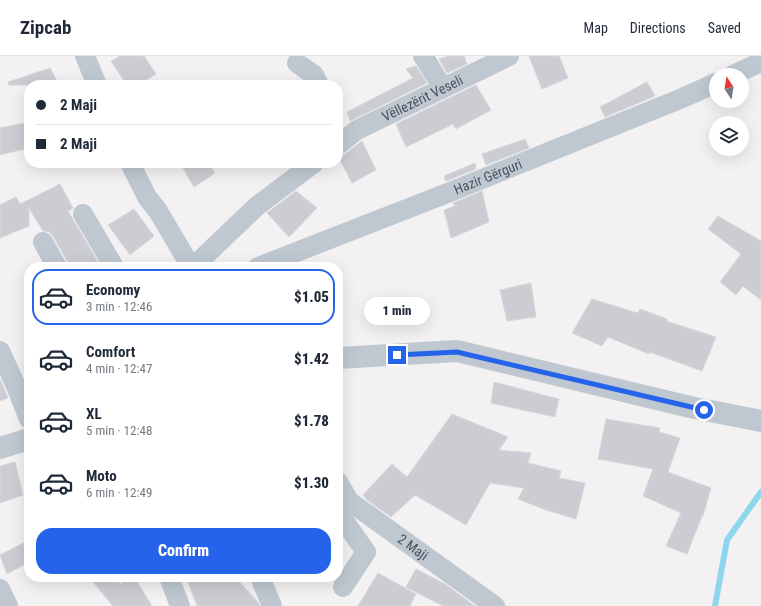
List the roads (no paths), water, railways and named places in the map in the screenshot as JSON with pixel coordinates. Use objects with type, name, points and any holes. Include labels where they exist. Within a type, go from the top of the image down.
[{"type":"street","points":[[85,56],[95,80]]},
{"type":"street","points":[[423,56],[443,88]]},
{"type":"street","name":"Vëllezërit Veseli","points":[[343,135],[357,130],[508,56]]},
{"type":"street","points":[[748,68],[761,62]]},
{"type":"street","points":[[297,63],[314,75],[316,80]]},
{"type":"street","name":"Hazir Gërguri","points":[[271,262],[475,183],[709,86]]},
{"type":"street","points":[[132,168],[147,197],[158,211],[189,262]]},
{"type":"street","points":[[197,262],[257,206],[307,168]]},
{"type":"street","points":[[83,214],[111,262]]},
{"type":"street","points":[[43,242],[55,262]]},
{"type":"street","points":[[0,351],[24,406]]},
{"type":"street","points":[[343,358],[457,352],[690,407],[761,422]]},
{"type":"street","points":[[0,448],[24,441]]},
{"type":"street","name":"2 Maji","points":[[343,491],[349,501],[495,606]]},
{"type":"street","points":[[343,519],[366,552],[343,587]]},
{"type":"street","points":[[171,582],[180,606]]},
{"type":"street","points":[[262,582],[272,606]]},
{"type":"street","points":[[0,589],[8,606]]},
{"type":"waterway","points":[[715,606],[727,540],[761,492]]}]
